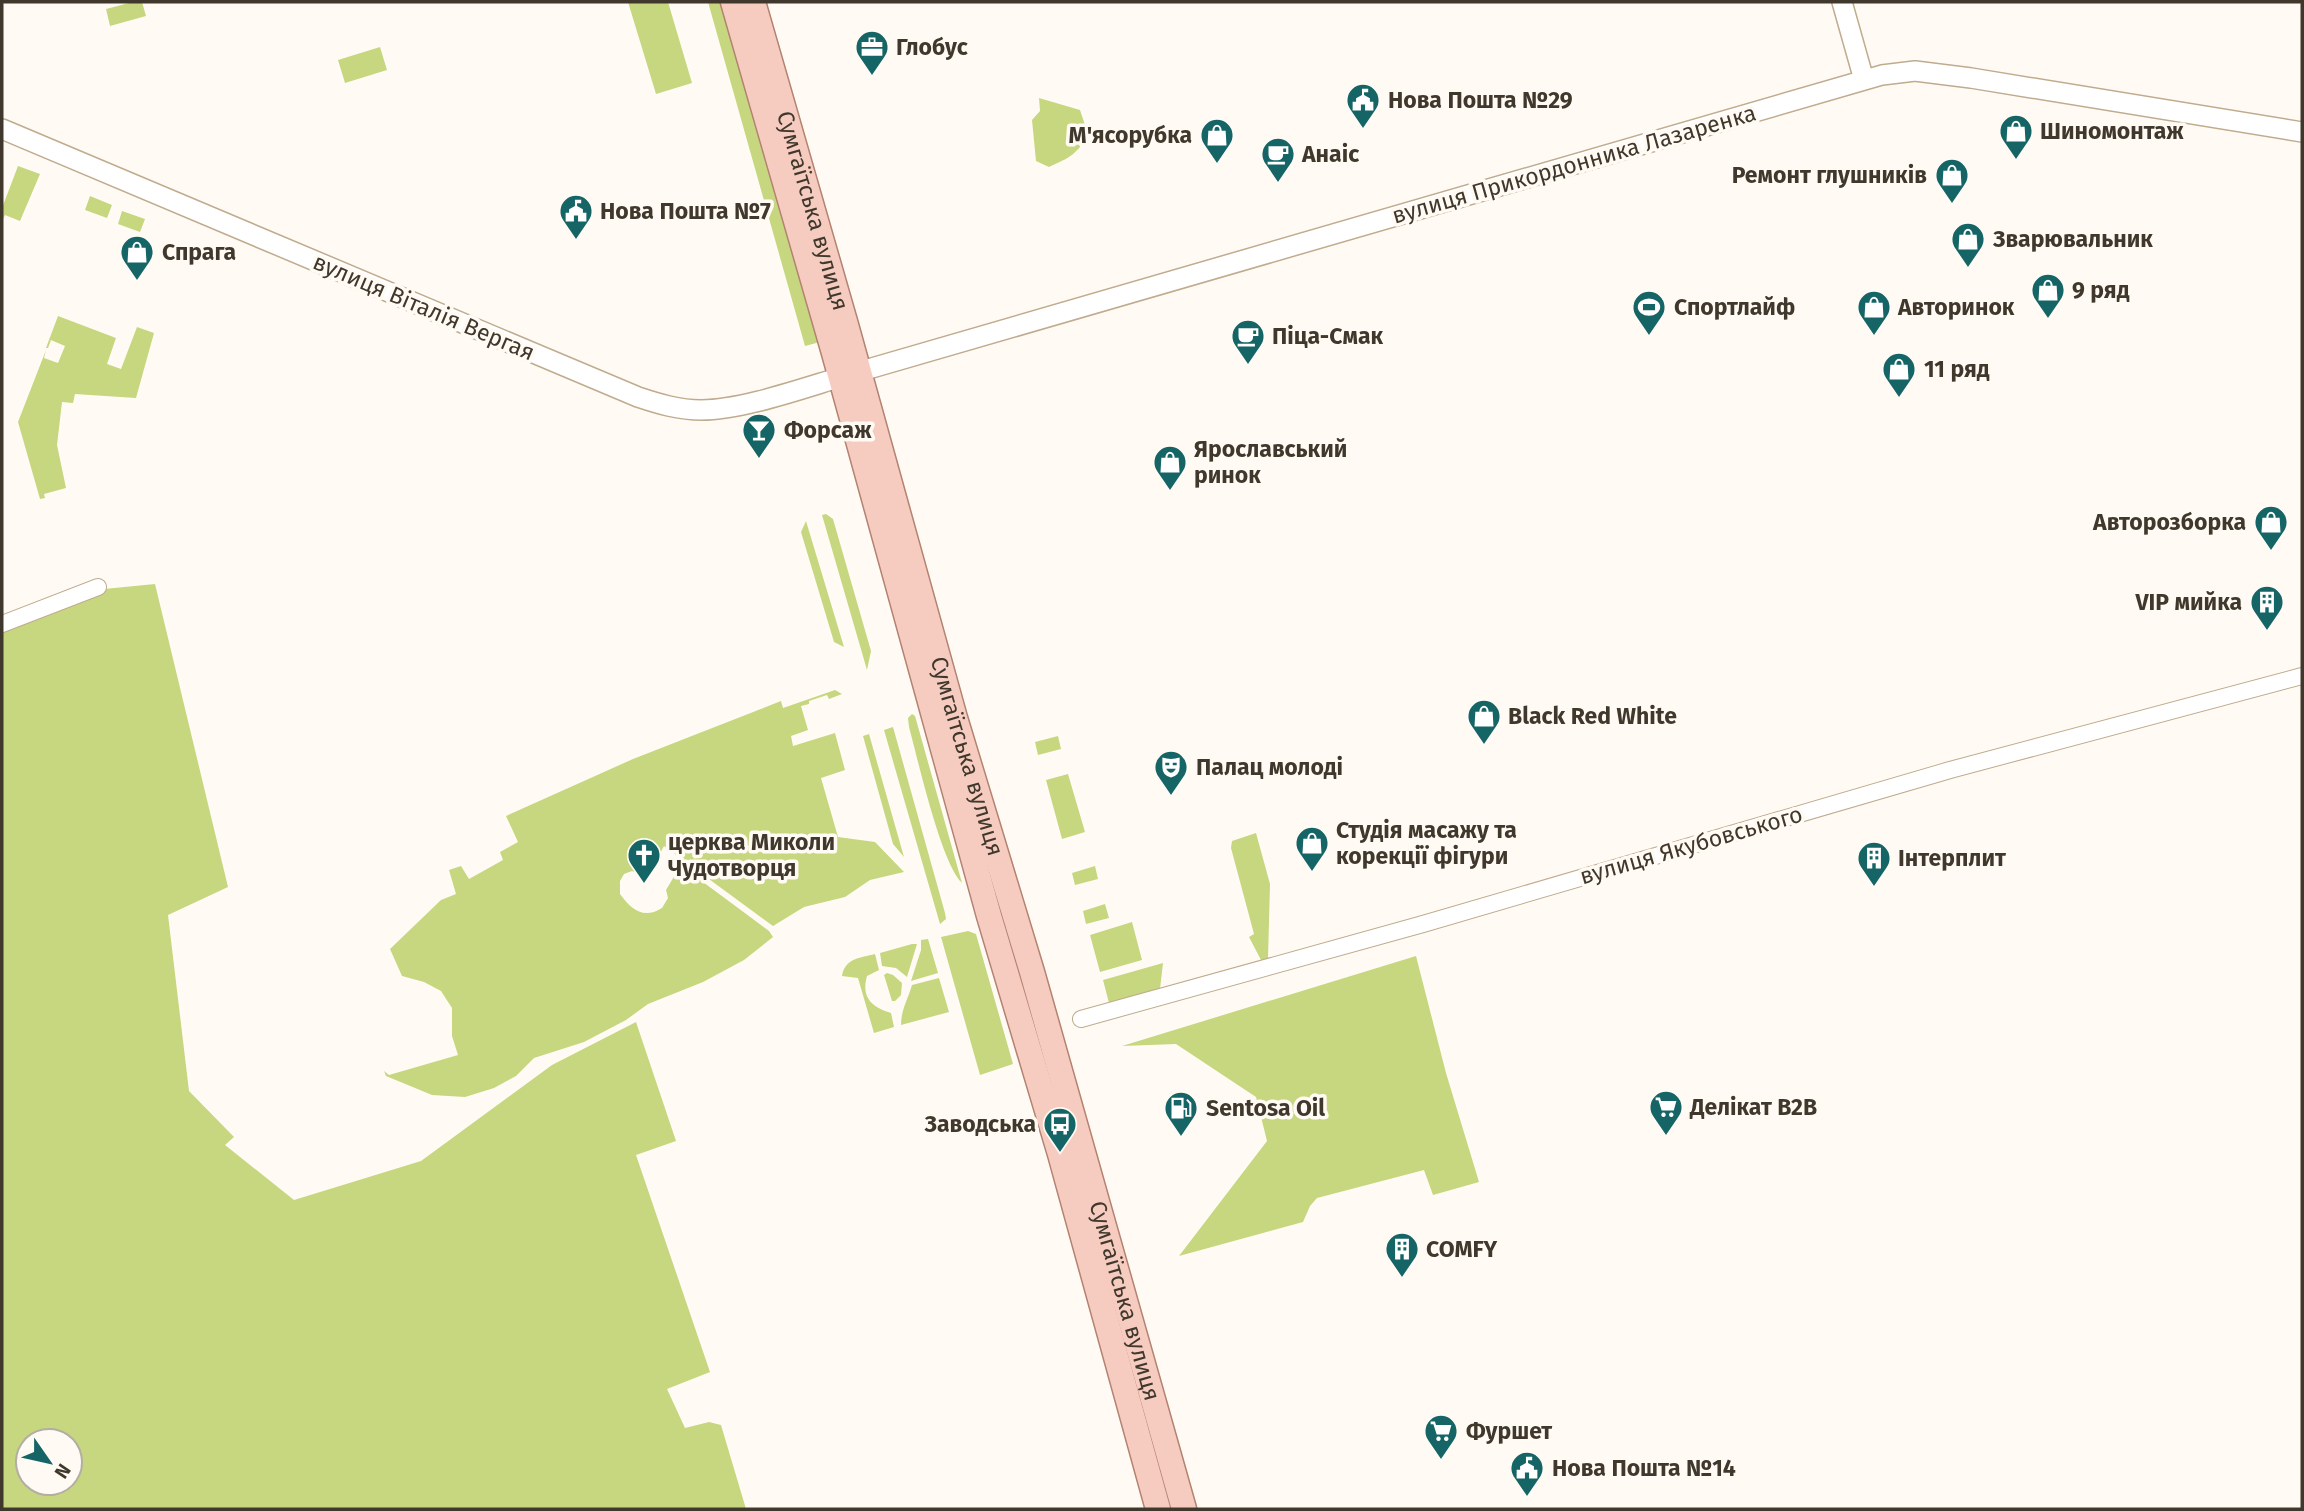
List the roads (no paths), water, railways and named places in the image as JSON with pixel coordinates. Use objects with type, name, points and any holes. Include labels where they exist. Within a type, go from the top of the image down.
[{"type":"main road","name":"Сумгаїтська вулиця","points":[[733,2],[1032,972],[1184,1509]]},
{"type":"main road","name":"Сумгаїтська вулиця","points":[[753,2],[989,916],[1060,1154],[1158,1509]]},
{"type":"street","points":[[1842,2],[1864,80]]},
{"type":"street","name":"вулиця Прикордонника Лазаренка","points":[[849,374],[1882,75],[1915,71],[1950,75],[2302,132]]},
{"type":"street","name":"вулиця Віталія Вергая","points":[[2,129],[655,403],[688,409],[716,409],[849,374]]},
{"type":"street","points":[[2,624],[98,587]]},
{"type":"street","name":"вулиця Якубовського","points":[[1081,1020],[1423,924],[1950,770],[2302,676]]},
{"type":"place","name":"Глобус","points":[[872,77]]},
{"type":"place","name":"Нова Пошта №29","points":[[1363,130]]},
{"type":"place","name":"Шиномонтаж","points":[[2016,161]]},
{"type":"place","name":"М'ясорубка","points":[[1217,165]]},
{"type":"place","name":"Анаіс","points":[[1278,184]]},
{"type":"place","name":"Ремонт глушників","points":[[1952,205]]},
{"type":"place","name":"Нова Пошта №7","points":[[576,241]]},
{"type":"place","name":"Зварювальник","points":[[1968,269]]},
{"type":"place","name":"Спрага","points":[[137,282]]},
{"type":"place","name":"9 ряд","points":[[2048,320]]},
{"type":"place","name":"Спортлайф","points":[[1649,337]]},
{"type":"place","name":"Авторинок","points":[[1874,337]]},
{"type":"place","name":"Піца-Смак","points":[[1248,366]]},
{"type":"place","name":"11 ряд","points":[[1899,399]]},
{"type":"place","name":"Форсаж","points":[[759,460]]},
{"type":"place","name":"Ярославський ринок","points":[[1170,492]]},
{"type":"place","name":"Авторозборка","points":[[2271,552]]},
{"type":"place","name":"VIP мийка","points":[[2267,632]]},
{"type":"place","name":"Black Red White","points":[[1484,746]]},
{"type":"place","name":"Палац молоді","points":[[1171,797]]},
{"type":"place","name":"Студія масажу та корекції фігури","points":[[1312,873]]},
{"type":"place","name":"церква Миколи Чудотворця","points":[[644,885]]},
{"type":"place","name":"Інтерплит","points":[[1874,888]]},
{"type":"place","name":"Делікат B2B","points":[[1666,1137]]},
{"type":"place","name":"Sentosa Oil","points":[[1181,1138]]},
{"type":"place","name":"Заводська","points":[[1060,1154]]},
{"type":"place","name":"COMFY","points":[[1402,1279]]},
{"type":"place","name":"Фуршет","points":[[1441,1461]]},
{"type":"place","name":"Нова Пошта №14","points":[[1527,1498]]}]
